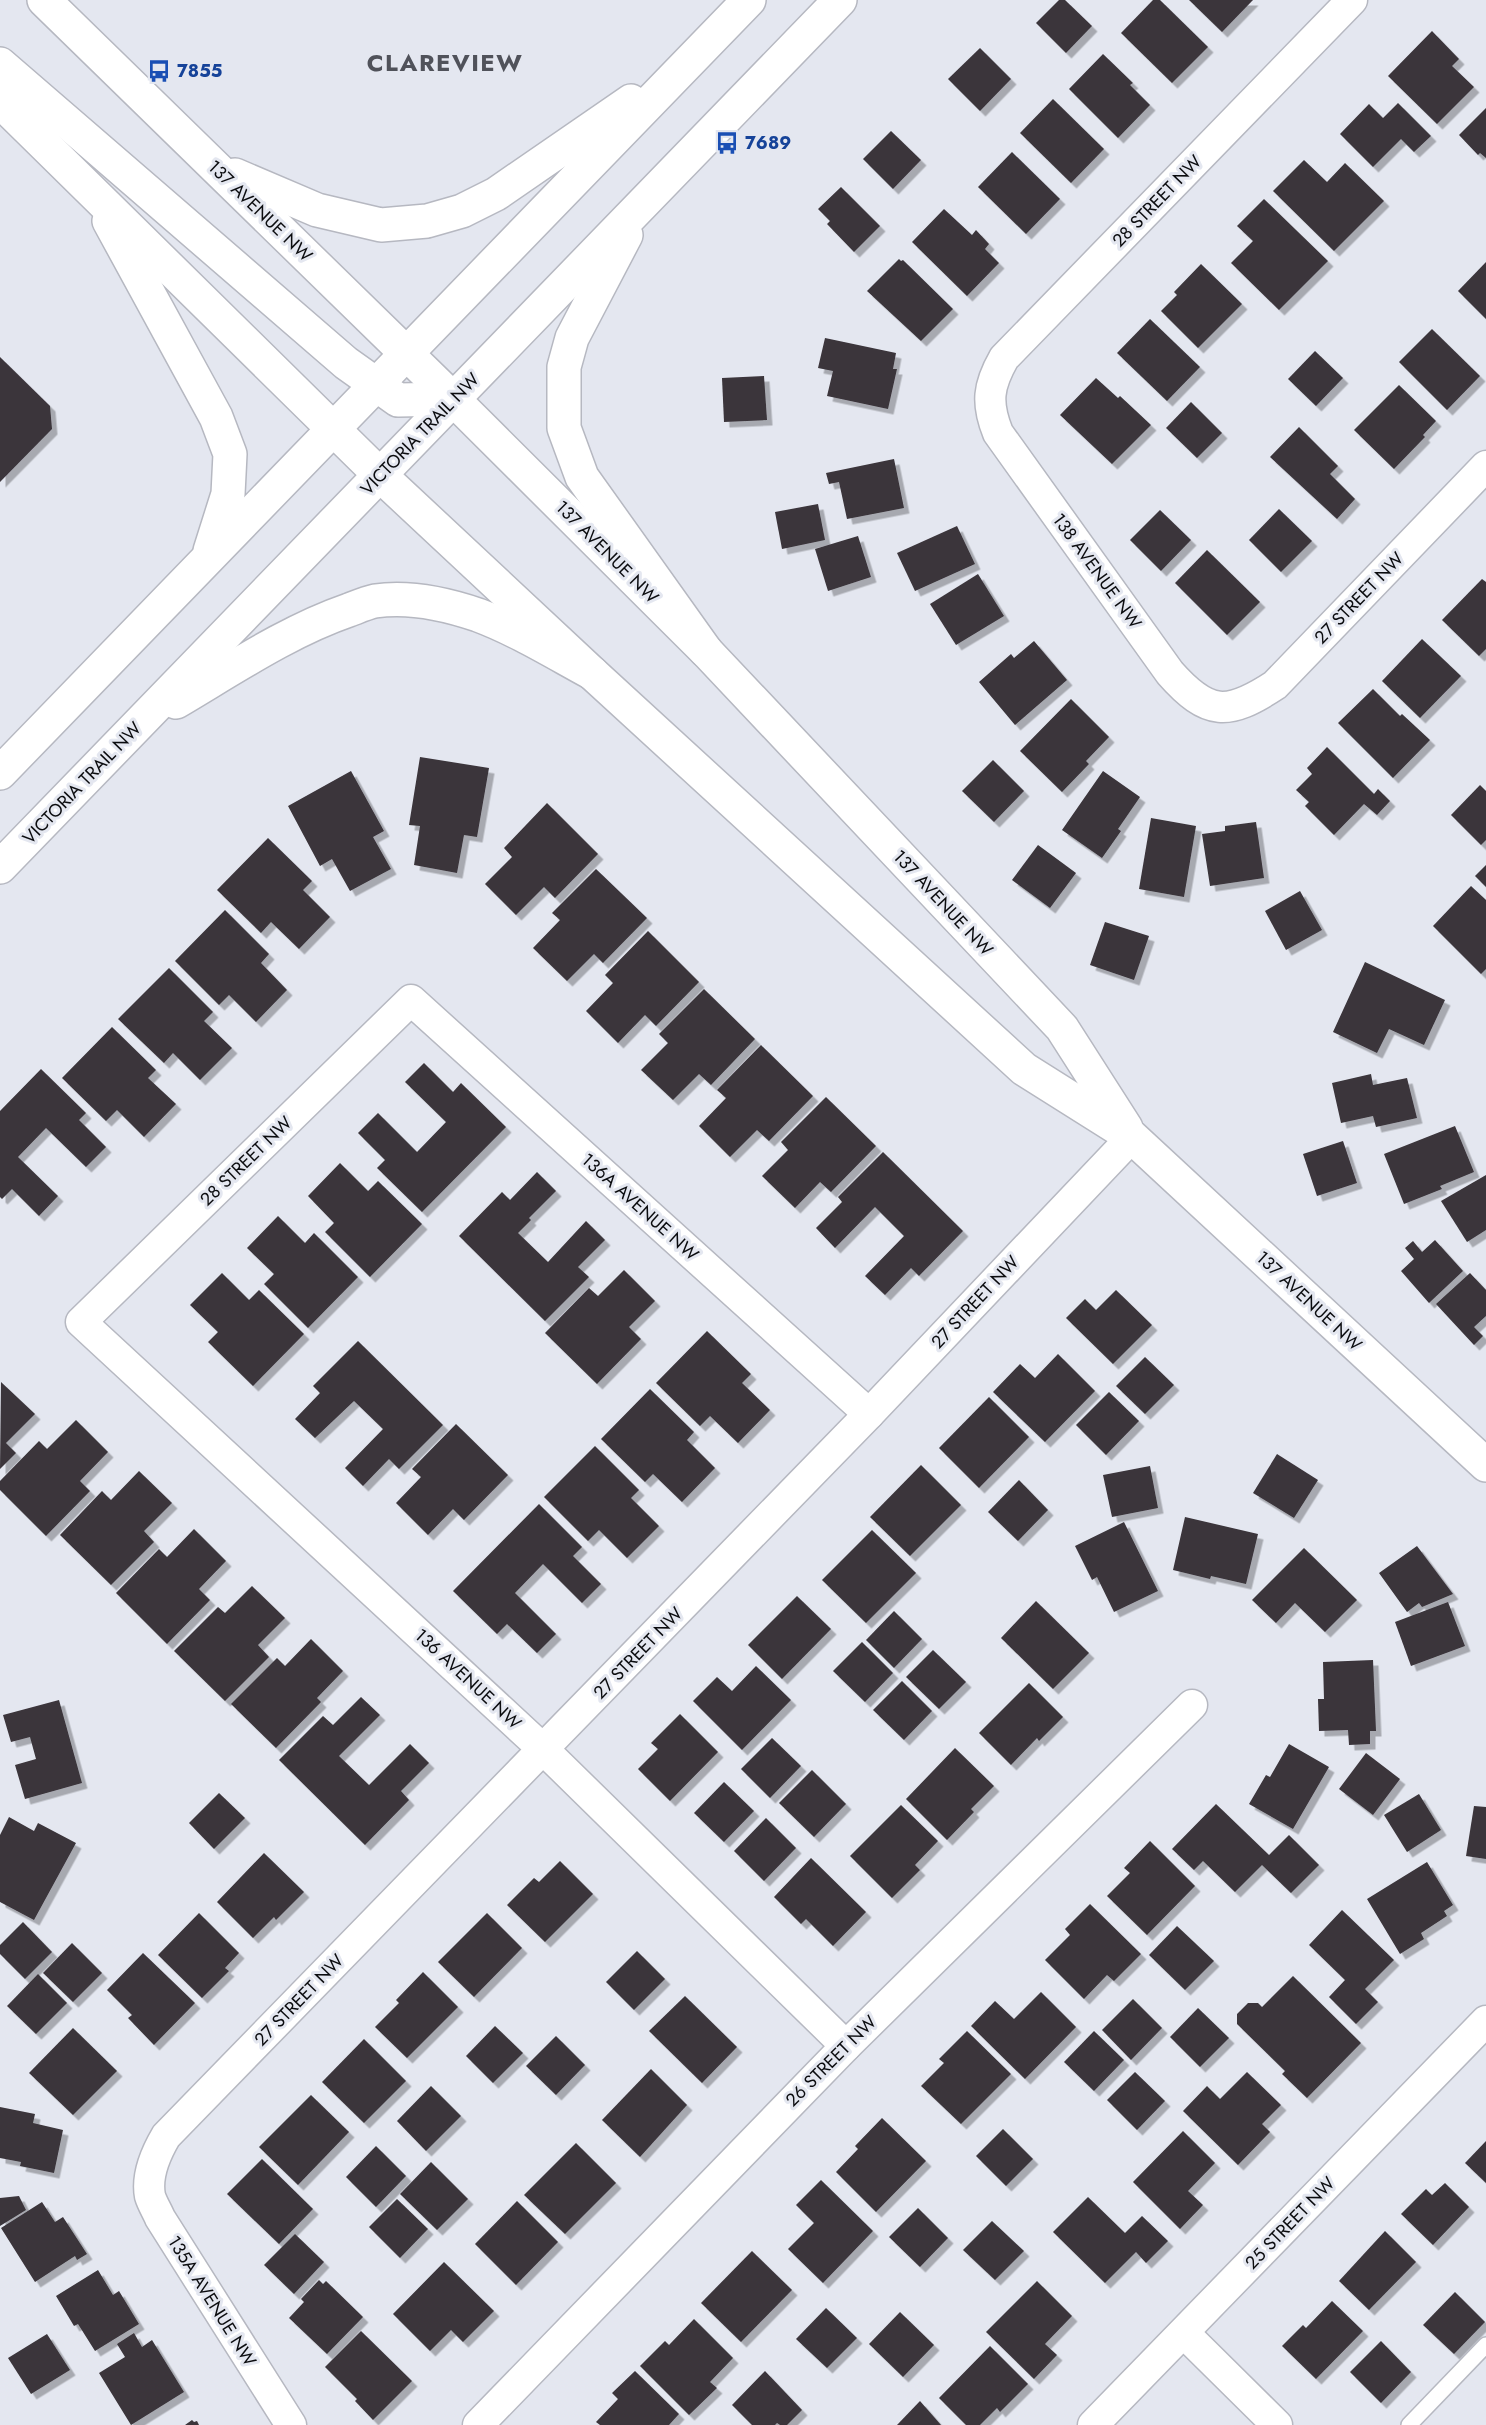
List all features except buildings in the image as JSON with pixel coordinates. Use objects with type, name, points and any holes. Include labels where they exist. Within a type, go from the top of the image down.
[{"type":"main road","name":"137 AVENUE NW","points":[[44,0],[408,353],[706,651],[1062,1028],[1132,1137]]},
{"type":"main road","points":[[0,773],[749,0]]},
{"type":"main road","name":"VICTORIA TRAIL NW","points":[[0,867],[840,0]]},
{"type":"main road","points":[[212,165],[317,210],[381,225],[427,221],[462,211],[496,194],[690,60]]},
{"type":"main road","points":[[0,64],[376,387],[398,400],[453,399]]},
{"type":"main road","name":"137 AVENUE NW","points":[[0,101],[380,475],[592,673],[1024,1069],[1132,1137],[1486,1465]]},
{"type":"main road","points":[[92,190],[216,417],[230,454],[228,494],[207,559]]},
{"type":"main road","points":[[643,201],[572,338],[564,367],[564,429],[582,477],[706,651]]},
{"type":"main road","points":[[143,720],[298,631],[328,617],[374,602],[408,600],[444,605],[479,616],[520,634],[592,673]]},
{"type":"street","name":"28 STREET NW","points":[[991,417],[989,394],[995,374],[1004,358],[1352,0]]},
{"type":"street","name":"138 AVENUE NW","points":[[991,417],[998,433],[1170,673],[1187,693],[1219,708]]},
{"type":"street","name":"27 STREET NW","points":[[1219,708],[1239,704],[1275,685],[1486,466]]},
{"type":"street","name":"28 STREET NW","points":[[81,1322],[411,1000]]},
{"type":"street","name":"136A AVENUE NW","points":[[411,1000],[869,1414]]},
{"type":"street","name":"27 STREET NW","points":[[151,2171],[157,2152],[166,2136],[869,1414],[1132,1137]]},
{"type":"street","name":"136 AVENUE NW","points":[[81,1322],[544,1750],[846,2046]]},
{"type":"street","name":"26 STREET NW","points":[[478,2425],[846,2046],[1192,1705]]},
{"type":"street","name":"25 STREET NW","points":[[1093,2425],[1486,2021]]},
{"type":"street","name":"135A AVENUE NW","points":[[151,2171],[150,2196],[160,2218],[291,2425]]},
{"type":"street","points":[[1184,2333],[1277,2425]]},
{"type":"lane","points":[[1409,2425],[1486,2345]]},
{"type":"place","name":"7855","points":[[159,71]]},
{"type":"place","name":"7689","points":[[727,143]]},
{"type":"district","name":"CLAREVIEW","points":[[445,62]]}]
